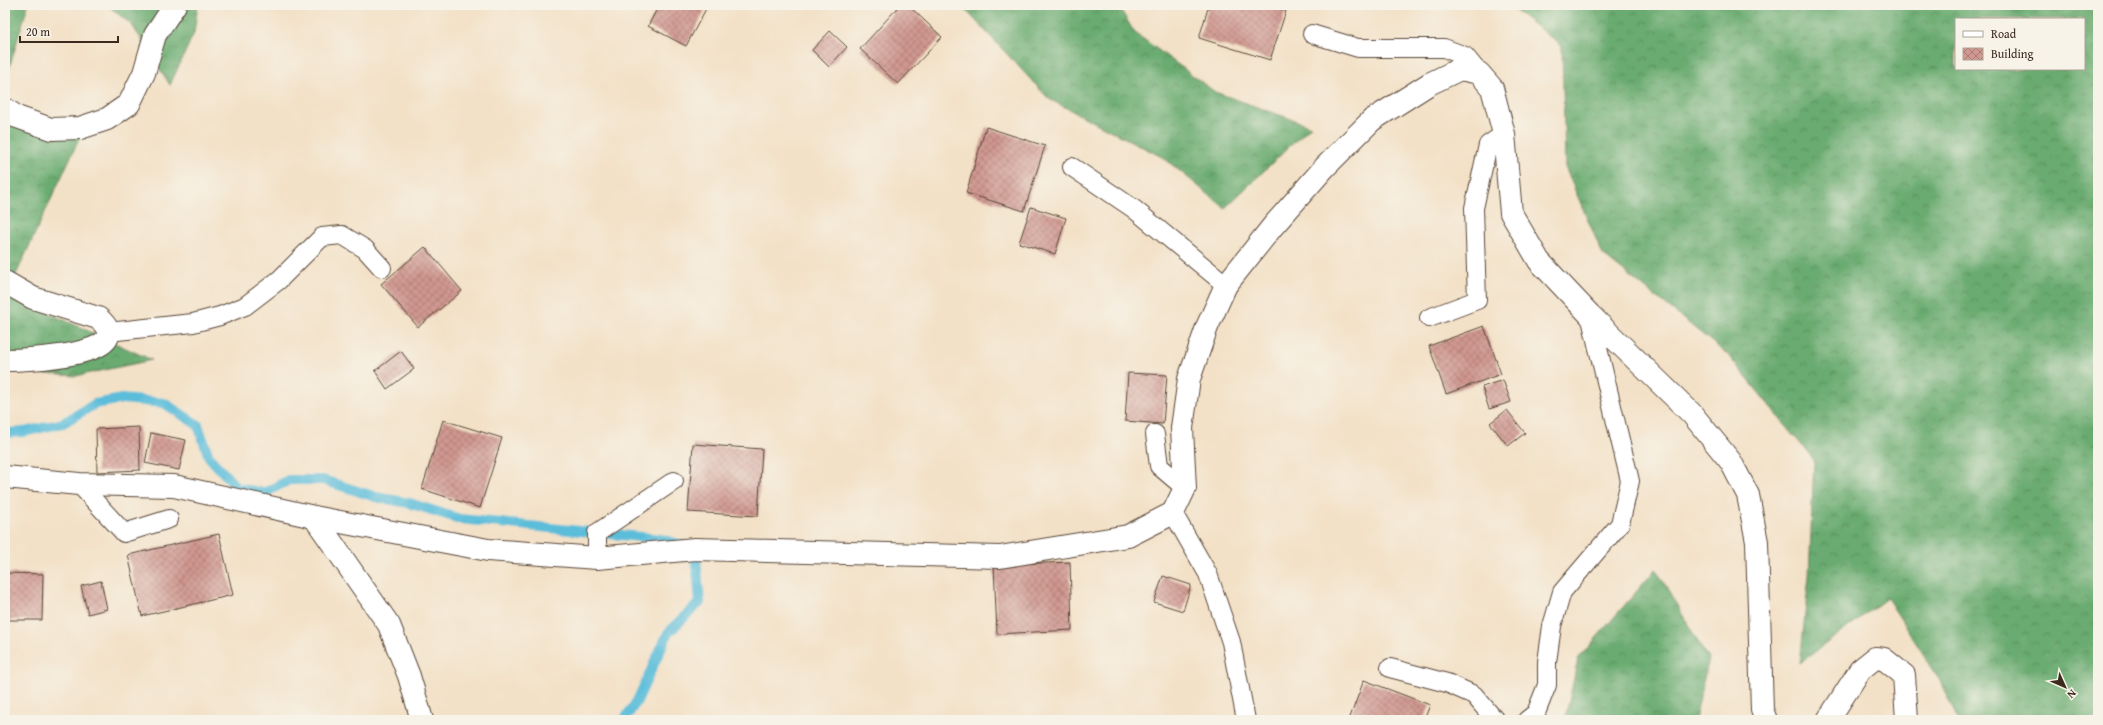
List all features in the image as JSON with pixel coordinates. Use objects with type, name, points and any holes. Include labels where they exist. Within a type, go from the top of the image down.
[{"type":"street","points":[[5,109],[17,118],[51,129],[80,128],[108,119],[129,104],[144,73],[156,35],[175,5]]},
{"type":"street","points":[[5,477],[79,484],[174,486],[314,517],[488,550],[597,558],[695,549],[1000,557],[1128,536],[1173,512],[1185,488],[1182,428],[1189,379],[1207,327],[1226,284],[1278,220],[1325,167],[1372,120],[1429,84],[1460,69],[1479,73],[1492,88],[1504,134],[1511,213],[1538,261],[1590,315],[1692,414],[1731,462],[1748,495],[1756,542],[1762,710],[1766,720]]},
{"type":"street","points":[[5,282],[32,298],[98,318],[106,324],[108,332],[106,340],[97,348],[79,353],[34,360],[5,360]]},
{"type":"street","points":[[314,517],[389,625],[409,676],[422,720]]},
{"type":"street","points":[[1828,720],[1860,670],[1875,658],[1884,659],[1904,675],[1907,720]]},
{"type":"lane","points":[[1312,34],[1358,48],[1444,48],[1465,56],[1479,73]]},
{"type":"lane","points":[[1429,318],[1477,300],[1474,208],[1488,145],[1504,134]]},
{"type":"lane","points":[[1072,167],[1134,209],[1226,284]]},
{"type":"lane","points":[[108,332],[193,323],[220,316],[245,306],[279,280],[322,238],[342,235],[365,249],[382,268]]},
{"type":"lane","points":[[1527,720],[1536,713],[1547,685],[1547,662],[1552,626],[1562,592],[1620,524],[1630,481],[1590,315]]},
{"type":"lane","points":[[1155,434],[1159,466],[1185,488]]},
{"type":"lane","points":[[597,558],[597,533],[674,480]]},
{"type":"lane","points":[[79,484],[124,533],[168,519]]},
{"type":"lane","points":[[1173,512],[1208,574],[1231,642],[1245,718]]},
{"type":"lane","points":[[1390,668],[1447,683],[1474,695],[1495,720]]},
{"type":"green space","points":[[5,5],[28,5],[5,82]]},
{"type":"green space","points":[[107,5],[198,5],[194,33],[170,85],[132,25]]},
{"type":"green space","points":[[961,5],[1118,5],[1134,32],[1215,92],[1311,126],[1225,208],[1164,158],[1049,99]]},
{"type":"green space","points":[[1508,5],[2098,5],[2098,720],[1958,720],[1938,677],[1887,598],[1800,663],[1809,576],[1814,460],[1727,354],[1603,255],[1565,167],[1562,46]]},
{"type":"green space","points":[[5,110],[81,135],[7,294],[152,360],[76,376],[5,371]]},
{"type":"green space","points":[[1656,569],[1708,659],[1695,720],[1565,720],[1578,659]]},
{"type":"building","points":[[659,5],[708,5],[686,46],[648,26]]},
{"type":"building","points":[[900,5],[908,5],[942,37],[898,84],[860,49]]},
{"type":"building","points":[[1209,5],[1268,5],[1286,11],[1270,60],[1199,38]]},
{"type":"building","points":[[830,31],[847,47],[829,67],[812,50]]},
{"type":"building","points":[[986,127],[1045,146],[1024,211],[966,193]]},
{"type":"building","points":[[1031,207],[1066,218],[1055,254],[1019,243]]},
{"type":"building","points":[[425,247],[462,291],[418,327],[381,284]]},
{"type":"building","points":[[1484,326],[1501,374],[1446,394],[1429,346]]},
{"type":"building","points":[[401,351],[414,369],[387,389],[375,371]]},
{"type":"building","points":[[1128,373],[1167,375],[1163,424],[1125,421]]},
{"type":"building","points":[[1503,380],[1511,402],[1489,409],[1482,387]]},
{"type":"building","points":[[1507,410],[1525,433],[1508,446],[1490,423]]},
{"type":"building","points":[[443,420],[502,438],[480,508],[422,489]]},
{"type":"building","points":[[139,427],[140,470],[97,472],[96,429]]},
{"type":"building","points":[[151,433],[186,440],[179,470],[145,463]]},
{"type":"building","points":[[693,444],[762,449],[758,516],[688,512]]},
{"type":"building","points":[[219,534],[233,595],[142,616],[128,555]]},
{"type":"building","points":[[1070,562],[1072,630],[997,634],[994,565]]},
{"type":"building","points":[[5,573],[43,574],[42,620],[5,620]]},
{"type":"building","points":[[1163,576],[1191,585],[1183,611],[1154,602]]},
{"type":"building","points":[[101,581],[107,609],[88,614],[81,586]]},
{"type":"building","points":[[1364,680],[1430,705],[1424,720],[1349,720]]},
{"type":"waterway","points":[[5,433],[24,432],[63,423],[95,404],[122,399],[164,403],[198,425],[209,457],[237,488],[264,493],[289,480],[323,480],[376,497],[409,503],[460,519],[661,539],[695,549],[700,602],[668,633],[637,701],[624,720]]}]
